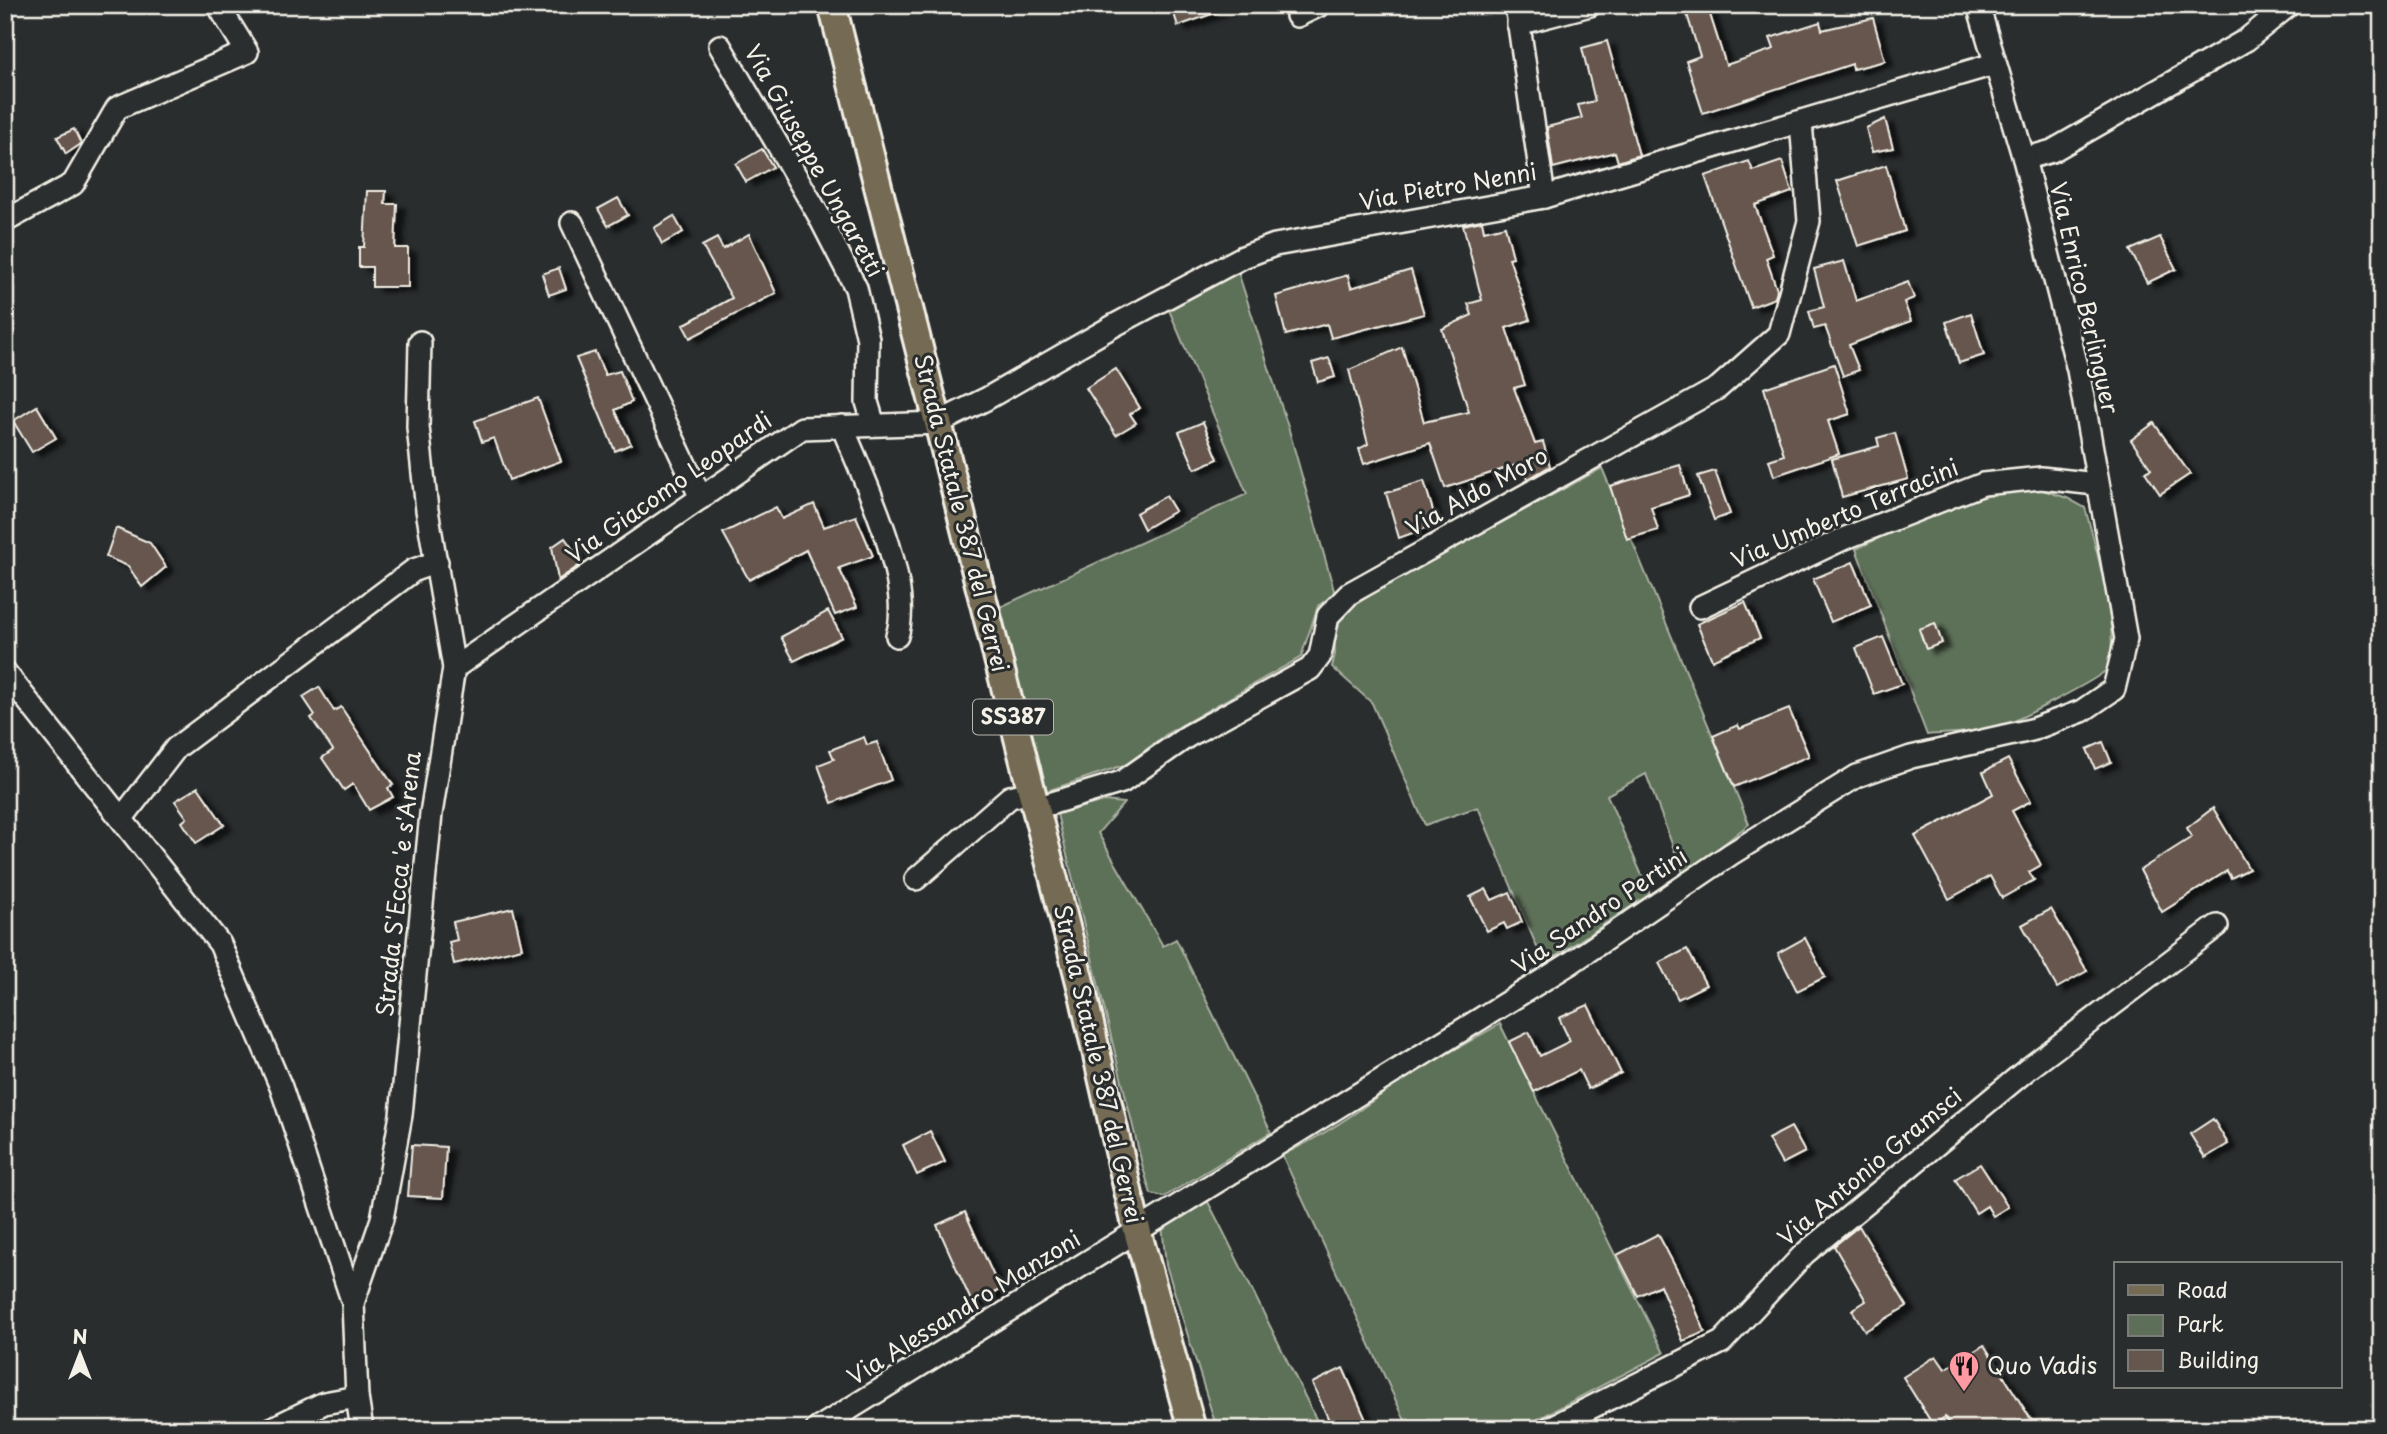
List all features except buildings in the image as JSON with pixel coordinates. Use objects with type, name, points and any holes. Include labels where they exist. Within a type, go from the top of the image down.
[{"type":"main road","name":"Strada Statale 387 del Gerrei","points":[[832,5],[1083,994],[1137,1230],[1192,1429]]},
{"type":"street","points":[[5,220],[73,184],[117,108],[247,52],[218,5]]},
{"type":"street","points":[[1297,16],[1320,5]]},
{"type":"street","points":[[1544,197],[1517,15],[1590,5]]},
{"type":"street","name":"Via Enrico Berlinguer","points":[[1978,5],[2024,159],[2078,369],[2096,484],[2126,639],[2114,689]]},
{"type":"street","points":[[2024,159],[2052,151],[2246,40],[2289,5]]},
{"type":"street","name":"Via Giuseppe Ungaretti","points":[[720,46],[856,288],[868,339],[867,402],[874,425]]},
{"type":"street","name":"Via Pietro Nenni","points":[[938,423],[1127,318],[1243,257],[1275,245],[1544,197],[1994,64]]},
{"type":"street","name":"Via Aldo Moro","points":[[916,879],[1010,797],[1034,800],[1122,782],[1188,736],[1310,668],[1320,656],[1328,616],[1349,593],[1718,388],[1779,334],[1809,221],[1801,122]]},
{"type":"street","points":[[572,223],[701,498]]},
{"type":"street","name":"Strada S'Ecca 'e s'Arena","points":[[362,1429],[357,1397],[354,1303],[382,1219],[401,1115],[431,814],[454,668],[427,510],[418,428],[420,342]]},
{"type":"street","name":"Via Giacomo Leopardi","points":[[454,668],[802,428],[938,423]]},
{"type":"street","points":[[842,426],[873,502],[898,580],[902,619],[897,636]]},
{"type":"street","name":"Via Umberto Terracini","points":[[1700,607],[1843,539],[1983,484],[2041,478],[2096,484]]},
{"type":"street","points":[[122,818],[176,748],[414,570],[437,562]]},
{"type":"street","points":[[8,682],[122,818],[220,944],[281,1087],[354,1303]]},
{"type":"street","name":"Via Sandro Pertini","points":[[1137,1230],[1569,964],[1741,847],[1857,776],[1911,757],[2031,730],[2082,711],[2114,689]]},
{"type":"street","name":"Via Antonio Gramsci","points":[[1548,1429],[1722,1342],[1814,1246],[2029,1068],[2217,926]]},
{"type":"street","name":"Via Alessandro Manzoni","points":[[817,1429],[1137,1230]]},
{"type":"street","points":[[271,1429],[324,1403],[357,1397]]},
{"type":"green space","points":[[1238,272],[1289,430],[1335,594],[1318,606],[1301,657],[1168,733],[1127,764],[1044,792],[1000,607],[1247,494],[1169,310]]},
{"type":"green space","points":[[1602,468],[1749,824],[1684,876],[1646,774],[1607,795],[1650,894],[1544,964],[1478,807],[1425,825],[1372,703],[1332,667],[1335,654],[1334,629],[1345,611],[1395,580]]},
{"type":"green space","points":[[2034,487],[2067,498],[2085,508],[2110,615],[2111,657],[2106,670],[2053,701],[1997,728],[1927,735],[1856,549],[1921,519],[1965,503]]},
{"type":"green space","points":[[1104,801],[1124,803],[1098,833],[1163,946],[1176,939],[1271,1132],[1164,1197],[1151,1194],[1143,1168],[1057,814]]},
{"type":"green space","points":[[1500,1024],[1664,1353],[1519,1429],[1409,1429],[1282,1155],[1325,1132],[1432,1062]]},
{"type":"green space","points":[[1206,1198],[1321,1429],[1217,1429],[1166,1265],[1162,1225]]},
{"type":"place","name":"Quo Vadis","points":[[1964,1393]]}]
